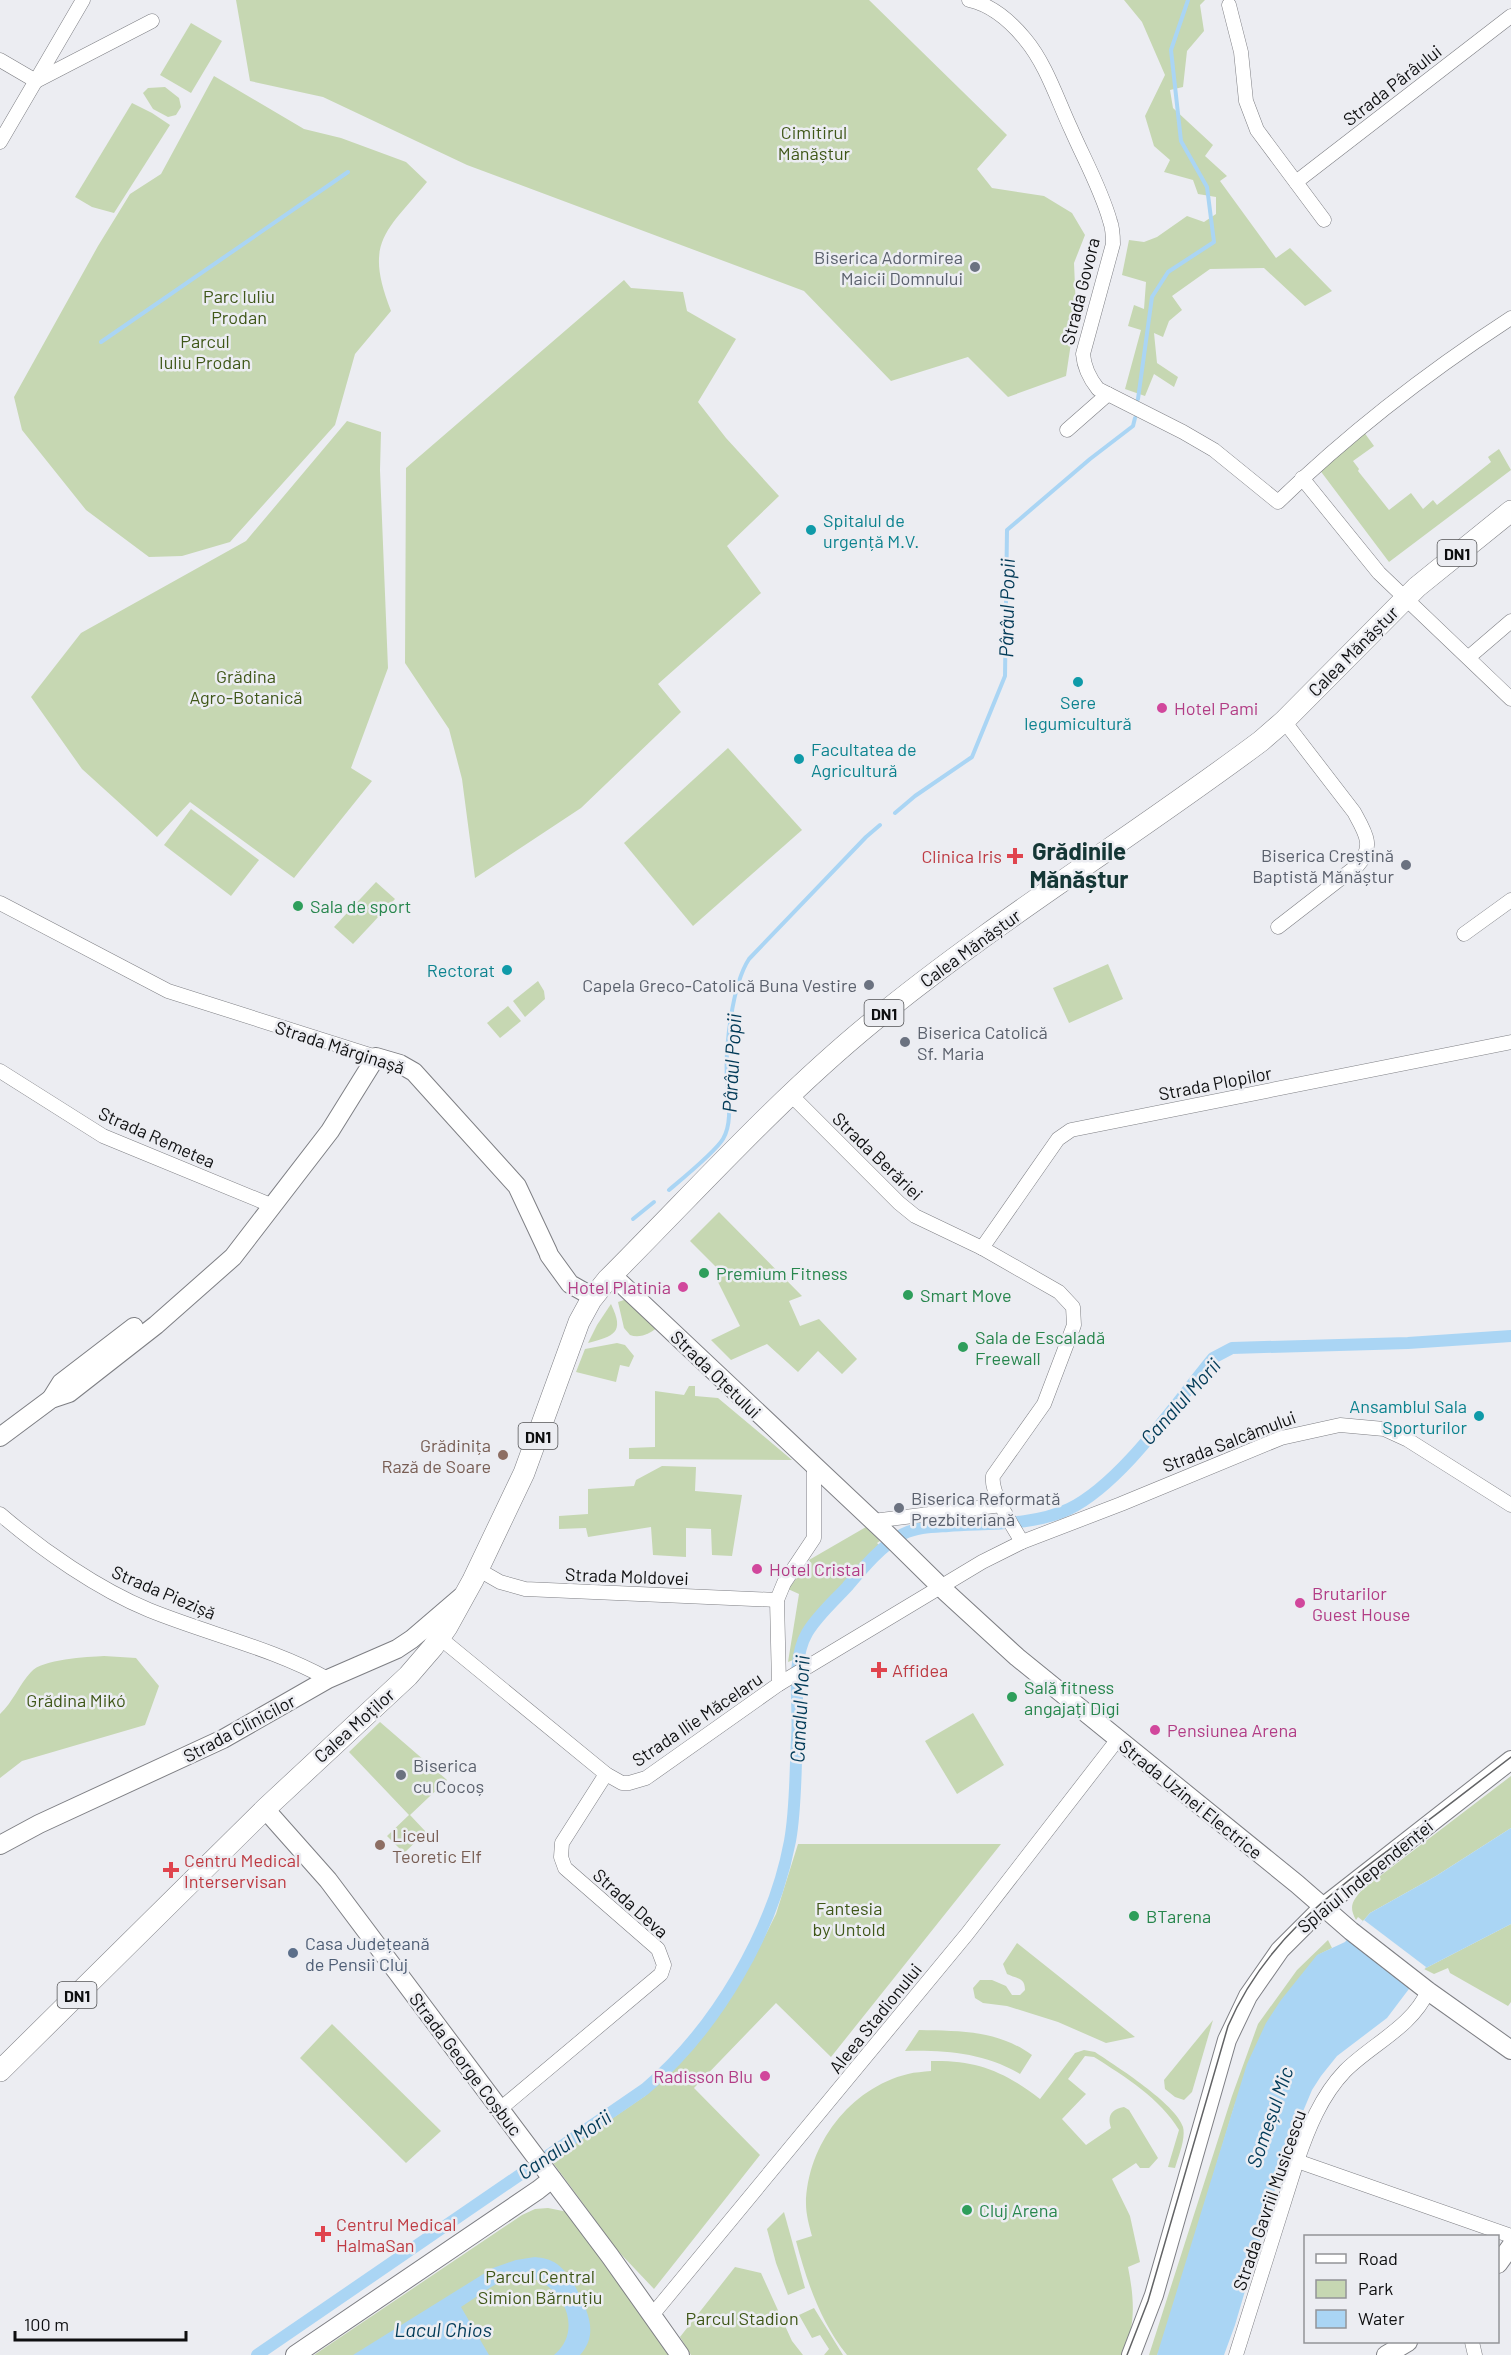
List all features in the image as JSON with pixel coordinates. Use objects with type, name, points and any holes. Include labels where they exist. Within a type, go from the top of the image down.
[{"type":"main road","name":"Calea Mănăștur","points":[[592,1298],[790,1094],[840,1048],[1104,850],[1237,759],[1284,721],[1405,599],[1452,557],[1511,510]]},
{"type":"main road","name":"Strada Mărginașă","points":[[376,1057],[407,1068],[428,1086],[517,1186],[549,1253],[570,1284],[592,1298]]},
{"type":"main road","points":[[0,1437],[51,1399],[61,1383],[149,1315],[225,1251],[244,1242],[330,1131],[376,1057]]},
{"type":"main road","points":[[330,1131],[342,1121],[371,1082],[386,1072],[398,1073],[428,1086]]},
{"type":"main road","name":"Strada Oțetului","points":[[612,1275],[873,1521]]},
{"type":"main road","name":"Calea Moților","points":[[0,2072],[265,1809],[351,1726],[408,1676],[440,1638],[478,1570],[524,1473],[572,1336],[592,1298]]},
{"type":"main road","name":"Strada Uzinei Electrice","points":[[873,1521],[1017,1657],[1351,1930],[1423,1987],[1511,2050]]},
{"type":"main road","name":"Strada Clinicilor","points":[[0,1845],[39,1824],[223,1739],[328,1679],[383,1656],[404,1644],[466,1593]]},
{"type":"main road","name":"Splaiul Independenței","points":[[1131,2355],[1154,2295],[1195,2152],[1215,2117],[1237,2043],[1239,2011],[1256,1982],[1280,1950],[1323,1907],[1511,1760]]},
{"type":"main road","name":"Strada George Coșbuc","points":[[265,1809],[328,1880],[653,2314],[680,2355]]},
{"type":"main road","points":[[295,2355],[538,2190],[542,2166]]},
{"type":"main road","points":[[1499,2261],[1511,2246]]},
{"type":"main road","points":[[1386,2355],[1406,2343]]},
{"type":"street","points":[[0,142],[83,0]]},
{"type":"street","name":"Strada Govora","points":[[969,0],[978,2],[1003,16],[1026,40],[1055,94],[1110,219],[1113,244],[1083,354],[1086,369],[1094,384],[1098,389],[1214,450],[1278,502],[1343,442],[1451,357],[1511,318]]},
{"type":"street","points":[[1229,5],[1241,52],[1242,82],[1248,108],[1257,130],[1324,220]]},
{"type":"street","name":"Strada Pârâului","points":[[1296,182],[1511,16]]},
{"type":"street","points":[[36,81],[152,21]]},
{"type":"street","points":[[0,60],[36,81]]},
{"type":"street","points":[[1067,430],[1108,394]]},
{"type":"street","points":[[1302,478],[1378,573],[1511,699]]},
{"type":"street","points":[[1469,657],[1511,621]]},
{"type":"street","points":[[1278,927],[1358,865],[1366,856],[1368,843],[1362,826],[1353,812],[1284,721]]},
{"type":"street","points":[[1464,934],[1511,900]]},
{"type":"street","name":"Strada Mărginașă","points":[[0,903],[168,991],[376,1057]]},
{"type":"street","name":"Strada Plopilor","points":[[982,1248],[1059,1139],[1071,1130],[1511,1042]]},
{"type":"street","name":"Strada Remetea","points":[[0,1071],[103,1136],[273,1206]]},
{"type":"street","name":"Strada Berăriei","points":[[790,1094],[915,1216],[982,1248],[1059,1292],[1070,1302],[1074,1314],[1074,1325],[1044,1404],[995,1472],[992,1480],[994,1487]]},
{"type":"street","name":"Strada Salcâmului","points":[[1018,1536],[1121,1504],[1281,1438],[1340,1425],[1373,1427],[1397,1434],[1511,1505]]},
{"type":"street","points":[[783,1682],[777,1600],[784,1583],[814,1538],[817,1469]]},
{"type":"street","points":[[967,1509],[994,1487],[1018,1536]]},
{"type":"street","points":[[873,1521],[967,1509],[1004,1510]]},
{"type":"street","name":"Strada Piezișă","points":[[0,1514],[28,1538],[114,1594],[150,1610],[306,1667],[328,1679]]},
{"type":"street","name":"Strada Ilie Măcelaru","points":[[440,1638],[606,1774],[622,1783],[629,1784],[646,1778],[783,1682],[1018,1536]]},
{"type":"street","name":"Strada Moldovei","points":[[478,1570],[500,1582],[525,1589],[777,1600]]},
{"type":"street","name":"Aleea Stadionului","points":[[653,2314],[967,1934],[1118,1739]]},
{"type":"street","name":"Strada Deva","points":[[500,2109],[662,1974],[664,1965],[658,1949],[565,1868],[562,1862],[560,1850],[562,1843],[606,1774]]},
{"type":"street","name":"Strada Gavriil Musicescu","points":[[1236,2355],[1305,2136],[1319,2108],[1336,2082],[1412,2014],[1424,2000],[1423,1987]]},
{"type":"street","points":[[1297,2161],[1511,2235]]},
{"type":"green space","name":"Cimitirul Mănăștur","points":[[236,0],[869,0],[1007,135],[977,169],[992,188],[1044,196],[1072,213],[1085,235],[1074,263],[1076,310],[1066,376],[1008,397],[968,357],[891,381],[804,291],[467,165],[323,97],[250,81]]},
{"type":"green space","points":[[1124,0],[1205,0],[1200,5],[1204,31],[1187,51],[1183,87],[1170,90],[1173,108],[1213,145],[1205,156],[1227,176],[1220,181],[1276,258],[1290,248],[1332,291],[1305,306],[1264,268],[1210,269],[1172,296],[1182,310],[1169,321],[1163,337],[1154,333],[1157,363],[1178,377],[1174,387],[1154,374],[1145,396],[1125,389],[1141,330],[1128,326],[1134,305],[1144,309],[1146,282],[1122,275],[1129,240],[1144,242],[1157,237],[1187,216],[1204,222],[1216,214],[1216,197],[1198,194],[1193,180],[1164,172],[1170,160],[1154,146],[1145,116],[1165,75],[1142,22]]},
{"type":"green space","points":[[191,23],[222,41],[191,93],[160,75]]},
{"type":"green space","name":"Parcul Iuliu Prodan","points":[[214,76],[304,129],[341,138],[406,162],[427,182],[390,227],[383,240],[379,253],[379,269],[391,311],[355,354],[335,425],[230,542],[182,556],[149,557],[86,510],[22,430],[14,397],[98,246],[130,194],[161,174]]},
{"type":"green space","points":[[165,87],[179,98],[181,107],[176,115],[168,117],[153,109],[143,93],[148,88]]},
{"type":"green space","points":[[132,103],[170,125],[114,213],[92,207],[75,197]]},
{"type":"green space","points":[[624,280],[631,288],[683,292],[687,311],[736,339],[698,402],[726,438],[779,496],[727,546],[761,593],[658,684],[681,712],[581,808],[475,878],[462,779],[449,729],[405,663],[406,468]]},
{"type":"green space","name":"Grădina Agro-Botanică","points":[[347,421],[381,432],[380,470],[388,668],[351,768],[372,781],[294,878],[190,802],[157,837],[82,769],[31,697],[81,633],[246,541]]},
{"type":"green space","points":[[1361,428],[1374,446],[1353,461],[1358,471],[1389,510],[1411,493],[1423,509],[1433,500],[1437,505],[1491,462],[1488,457],[1499,449],[1511,470],[1389,562],[1316,465]]},
{"type":"green space","points":[[728,748],[802,830],[693,926],[624,843]]},
{"type":"green space","points":[[191,809],[259,860],[231,896],[164,845]]},
{"type":"green space","points":[[376,882],[395,899],[353,944],[334,927]]},
{"type":"green space","points":[[1108,964],[1123,999],[1069,1023],[1053,988]]},
{"type":"green space","points":[[538,981],[544,991],[545,999],[525,1017],[513,1001]]},
{"type":"green space","points":[[508,1006],[521,1021],[500,1038],[487,1023]]},
{"type":"green space","points":[[719,1212],[802,1296],[789,1301],[800,1326],[819,1319],[857,1359],[842,1374],[818,1351],[798,1372],[767,1344],[731,1360],[711,1340],[740,1326],[715,1276],[720,1271],[690,1241]]},
{"type":"green space","points":[[632,1301],[659,1326],[645,1335],[630,1335],[624,1328],[618,1302]]},
{"type":"green space","points":[[611,1304],[617,1327],[605,1338],[588,1343],[597,1325]]},
{"type":"green space","points":[[617,1343],[625,1345],[634,1356],[629,1367],[620,1365],[616,1382],[576,1372],[585,1349]]},
{"type":"green space","points":[[689,1386],[695,1386],[695,1396],[718,1398],[792,1460],[629,1459],[629,1448],[655,1447],[655,1391],[684,1395]]},
{"type":"green space","points":[[662,1466],[696,1467],[695,1491],[742,1495],[732,1556],[712,1555],[711,1529],[686,1528],[686,1557],[653,1555],[651,1527],[588,1537],[586,1528],[559,1529],[559,1516],[588,1514],[588,1489],[634,1486],[636,1480]]},
{"type":"green space","points":[[866,1527],[880,1541],[877,1543],[881,1547],[817,1614],[800,1645],[798,1658],[788,1662],[799,1594],[788,1589],[810,1562],[809,1560]]},
{"type":"green space","name":"Grădina Mikó","points":[[104,1656],[136,1658],[159,1686],[145,1725],[22,1761],[0,1778],[0,1714],[31,1672],[54,1661]]},
{"type":"green space","points":[[973,1713],[1004,1765],[957,1794],[925,1741]]},
{"type":"green space","points":[[380,1722],[447,1780],[410,1815],[426,1832],[404,1853],[387,1836],[409,1815],[349,1752]]},
{"type":"green space","points":[[1511,1776],[1511,1828],[1436,1876],[1370,1913],[1363,1921],[1358,1917],[1356,1920],[1352,1907],[1363,1889]]},
{"type":"green space","name":"Fantesia by Untold","points":[[798,1844],[1001,1844],[831,2057],[776,2003],[694,2088],[760,2155],[654,2289],[618,2251],[551,2160],[645,2096],[701,2037],[726,2002],[760,1946],[776,1914]]},
{"type":"green space","points":[[1511,1924],[1511,2002],[1508,2006],[1450,1973],[1448,1968],[1434,1974],[1424,1969]]},
{"type":"green space","points":[[1328,1940],[1332,1948],[1318,1955],[1235,2104],[1160,2350],[1157,2355],[1149,2355],[1232,2096],[1258,2024],[1297,1970]]},
{"type":"green space","points":[[1017,1943],[1135,2037],[1106,2043],[1058,2022],[1007,2006],[983,2003],[975,1998],[973,1988],[980,1980],[992,1980],[1006,1986],[1012,1995],[1020,1995],[1025,1990],[1024,1983],[1007,1974],[1003,1964]]},
{"type":"green space","points":[[1213,2020],[1192,2092],[1184,2100],[1175,2097],[1165,2089],[1164,2080]]},
{"type":"green space","points":[[332,2024],[441,2131],[406,2163],[300,2058]]},
{"type":"green space","points":[[919,2030],[978,2033],[992,2036],[1032,2055],[1020,2074],[993,2061],[964,2054],[905,2051]]},
{"type":"green space","name":"Cluj Arena","points":[[1084,2050],[1095,2052],[1158,2097],[1178,2118],[1184,2132],[1175,2168],[1168,2167],[1179,2130],[1152,2098],[1094,2057],[1085,2056],[1068,2079],[1086,2094],[1062,2119],[1086,2145],[1111,2128],[1111,2114],[1116,2109],[1124,2107],[1129,2110],[1158,2158],[1149,2168],[1140,2168],[1136,2163],[1112,2179],[1130,2216],[1140,2262],[1128,2267],[1133,2312],[1130,2334],[1121,2355],[847,2355],[822,2315],[796,2241],[812,2236],[806,2208],[808,2182],[823,2141],[836,2122],[868,2092],[887,2081],[911,2073],[931,2071],[931,2061],[962,2063],[989,2069],[1014,2081],[1040,2099],[1075,2053]]},
{"type":"green space","name":"Parcul Central Simion Bărnuțiu","points":[[548,2208],[568,2212],[670,2355],[314,2355],[522,2215],[535,2209]]},
{"type":"green space","points":[[784,2212],[805,2288],[788,2295],[767,2229]]},
{"type":"green space","name":"Parcul Stadion","points":[[735,2267],[761,2273],[792,2341],[803,2355],[691,2355],[680,2337]]},
{"type":"green space","points":[[814,2308],[843,2355],[824,2355],[829,2349],[820,2335],[812,2338],[799,2315]]},
{"type":"water","name":"Someșul Mic","points":[[1511,1828],[1511,1924],[1424,1969],[1387,2018],[1337,2056],[1312,2090],[1286,2152],[1224,2355],[1157,2355],[1247,2064],[1266,2023],[1281,2000],[1317,1955],[1345,1942],[1370,1913],[1436,1876]]},
{"type":"water","name":"Lacul Chios","points":[[535,2257],[554,2262],[560,2267],[571,2279],[581,2298],[588,2315],[590,2331],[586,2347],[580,2355],[554,2355],[562,2346],[569,2324],[563,2303],[547,2286],[537,2280],[520,2276],[500,2282],[461,2307],[489,2355],[353,2355],[493,2268],[516,2260]]},
{"type":"pier","points":[[1364,1920],[1426,1967],[1411,1986],[1349,1938]]},
{"type":"waterway","name":"Pârâul Popii","points":[[1138,399],[1152,297],[1168,272],[1214,242],[1207,187],[1181,141],[1171,50],[1188,0]]},
{"type":"waterway","points":[[101,342],[348,172]]},
{"type":"waterway","name":"Pârâul Popii","points":[[895,813],[915,796],[972,757],[1005,676],[1007,530],[1090,459],[1133,426],[1135,418]]},
{"type":"waterway","name":"Pârâul Popii","points":[[669,1190],[713,1151],[726,1132],[729,1110],[727,1051],[731,1017],[738,984],[749,959],[880,825]]},
{"type":"waterway","name":"Pârâul Popii","points":[[633,1219],[654,1202]]},
{"type":"waterway","name":"Canalul Morii","points":[[257,2355],[645,2089],[695,2038],[717,2009],[755,1944],[782,1875],[793,1816],[798,1726],[797,1671],[802,1645],[807,1633],[821,1615],[887,1545],[903,1534],[919,1529],[1025,1521],[1069,1509],[1109,1481],[1147,1441],[1213,1358],[1232,1348],[1408,1343],[1511,1336]]},
{"type":"tram line","points":[[1127,2355],[1148,2301],[1228,2026],[1244,1995],[1262,1967],[1283,1941],[1329,1896],[1511,1757]]},
{"type":"place","name":"Biserica Adormirea Maicii Domnului","points":[[975,267]]},
{"type":"place","name":"Spitalul de urgență M.V.","points":[[811,530]]},
{"type":"place","name":"Sere legumicultură","points":[[1078,682]]},
{"type":"place","name":"Hotel Pami","points":[[1162,708]]},
{"type":"place","name":"Facultatea de Agricultură","points":[[799,759]]},
{"type":"place","name":"Clinica Iris","points":[[1015,856]]},
{"type":"place","name":"Biserica Creștină Baptistă Mănăștur","points":[[1406,865]]},
{"type":"place","name":"Sala de sport","points":[[298,906]]},
{"type":"place","name":"Rectorat","points":[[507,970]]},
{"type":"place","name":"Capela Greco-Catolică Buna Vestire","points":[[869,985]]},
{"type":"place","name":"Biserica Catolică Sf. Maria","points":[[905,1042]]},
{"type":"place","name":"Premium Fitness","points":[[704,1273]]},
{"type":"place","name":"Hotel Platinia","points":[[683,1287]]},
{"type":"place","name":"Smart Move","points":[[908,1295]]},
{"type":"place","name":"Sala de Escaladă Freewall","points":[[963,1347]]},
{"type":"place","name":"Ansamblul Sala Sporturilor","points":[[1479,1416]]},
{"type":"place","name":"Grădinița Rază de Soare","points":[[503,1455]]},
{"type":"place","name":"Biserica Reformată Prezbiteriană","points":[[899,1508]]},
{"type":"place","name":"Hotel Cristal","points":[[757,1569]]},
{"type":"place","name":"Brutarilor Guest House","points":[[1300,1603]]},
{"type":"place","name":"Affidea","points":[[879,1670]]},
{"type":"place","name":"Sală fitness angajați Digi","points":[[1012,1697]]},
{"type":"place","name":"Pensiunea Arena","points":[[1155,1730]]},
{"type":"place","name":"Biserica cu Cocoș","points":[[401,1775]]},
{"type":"place","name":"Liceul Teoretic Elf","points":[[380,1845]]},
{"type":"place","name":"Centru Medical Interservisan","points":[[171,1870]]},
{"type":"place","name":"BTarena","points":[[1134,1916]]},
{"type":"place","name":"Casa Județeană de Pensii Cluj","points":[[293,1953]]},
{"type":"place","name":"Radisson Blu","points":[[765,2076]]},
{"type":"place","name":"Cluj Arena","points":[[967,2210]]},
{"type":"place","name":"Centrul Medical HalmaSan","points":[[323,2234]]},
{"type":"district","name":"Grădinile Mănăștur","points":[[1079,864]]},
{"type":"park label","name":"Parc Iuliu Prodan","points":[[239,306]]}]
